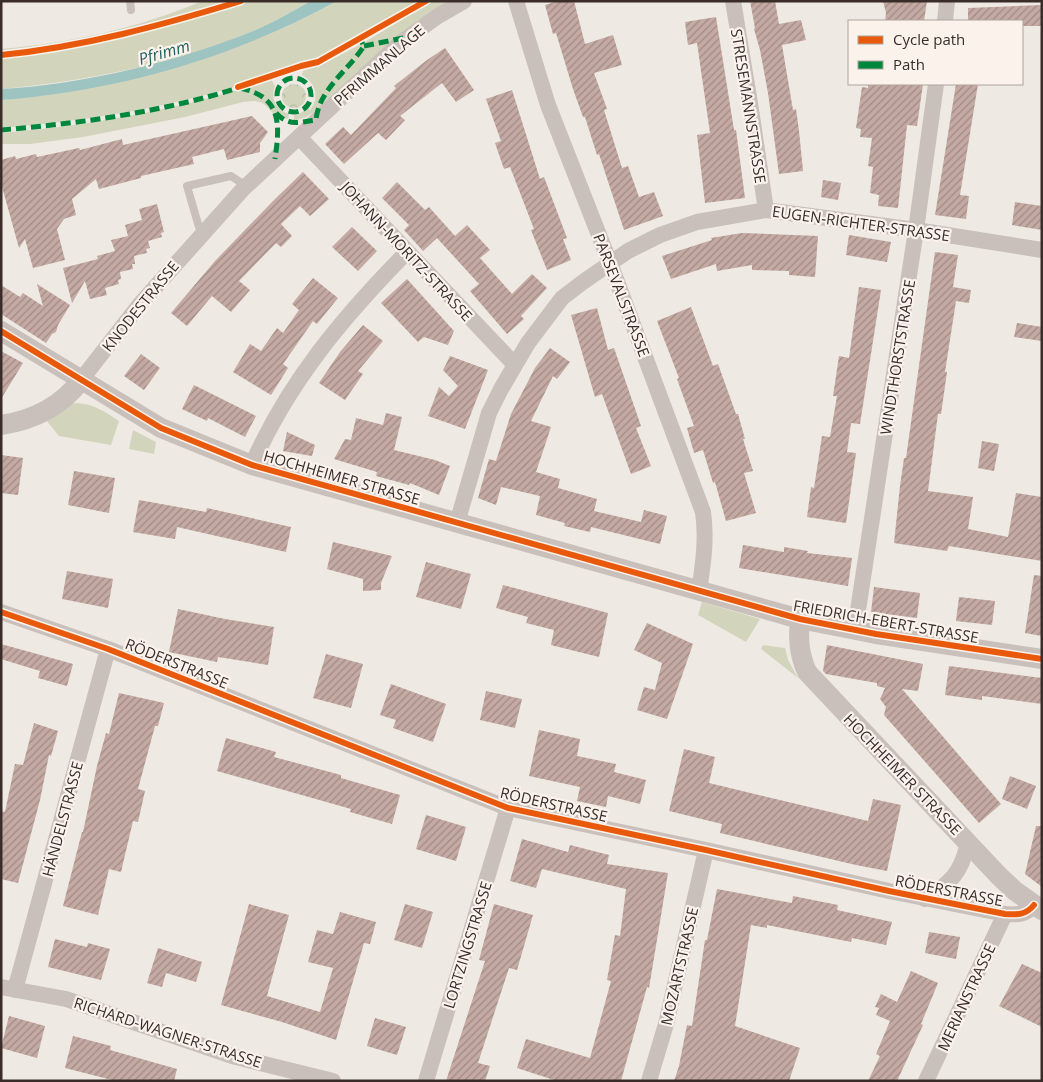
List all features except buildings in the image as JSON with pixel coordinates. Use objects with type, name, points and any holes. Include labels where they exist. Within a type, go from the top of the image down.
[{"type":"street","name":"PFRIMMANLAGE","points":[[299,136],[399,44],[438,16],[464,1]]},
{"type":"street","name":"PARSEVALSTRASSE","points":[[516,1],[548,105],[610,263],[703,512],[706,532],[699,592]]},
{"type":"street","name":"STRESEMANNSTRASSE","points":[[733,1],[766,210]]},
{"type":"street","points":[[945,20],[947,1]]},
{"type":"street","name":"WINDTHORSTSTRASSE","points":[[855,630],[916,230],[936,85]]},
{"type":"street","name":"KNODESTRASSE","points":[[81,380],[141,303],[202,234],[246,186],[299,136]]},
{"type":"street","name":"JOHANN-MORITZ-STRASSE","points":[[299,136],[515,365]]},
{"type":"street","name":"EUGEN-RICHTER-STRASSE","points":[[457,523],[489,413],[528,342],[562,298],[628,251],[660,236],[697,222],[766,210],[916,230],[1042,250]]},
{"type":"street","points":[[252,465],[264,438],[289,396],[332,333],[371,288],[407,252]]},
{"type":"street","name":"HOCHHEIMER STRASSE","points":[[1,331],[162,428],[252,465],[699,592]]},
{"type":"street","points":[[1,425],[18,422],[44,412],[71,393],[81,380]]},
{"type":"street","name":"FRIEDRICH-EBERT-STRASSE","points":[[699,592],[800,619],[855,630],[1042,659]]},
{"type":"street","name":"RÖDERSTRASSE","points":[[1,612],[108,649],[508,808],[925,899],[1005,914],[1021,914],[1038,907]]},
{"type":"street","name":"HOCHHEIMER STRASSE","points":[[800,619],[799,647],[807,672],[1014,891],[1038,907]]},
{"type":"street","name":"HÄNDELSTRASSE","points":[[8,988],[108,649]]},
{"type":"street","name":"LORTZINGSTRASSE","points":[[426,1081],[508,808]]},
{"type":"street","name":"RÖDERSTRASSE","points":[[925,899],[950,882],[959,871],[968,843]]},
{"type":"street","name":"MOZARTSTRASSE","points":[[649,1081],[666,1024],[706,850]]},
{"type":"street","name":"MERIANSTRASSE","points":[[926,1081],[1005,914]]},
{"type":"street","name":"RICHARD-WAGNER-STRASSE","points":[[8,988],[66,999],[232,1056],[333,1081]]},
{"type":"lane","points":[[202,234],[188,186],[231,176],[246,186]]},
{"type":"green space","points":[[202,1],[234,1],[87,40],[1,52],[1,49],[53,43],[104,33],[154,19]]},
{"type":"green space","points":[[251,1],[311,1],[260,28],[166,61],[67,81],[1,89],[1,58],[65,49],[128,36]]},
{"type":"green space","points":[[337,1],[419,1],[366,32],[297,67],[248,83],[187,100],[126,112],[64,122],[1,128],[1,100],[89,88],[174,68],[257,39]]},
{"type":"green space","points":[[433,1],[451,1],[314,112],[294,121],[294,115],[308,108],[310,110],[316,95],[311,82],[302,75],[303,71],[337,57]]},
{"type":"green space","points":[[271,79],[275,86],[273,95],[275,103],[281,110],[289,114],[288,119],[283,118],[278,112],[274,114],[263,103],[255,101],[243,102],[185,117],[83,137],[30,144],[1,144],[1,133],[36,130],[138,114],[205,99]]},
{"type":"green space","points":[[294,84],[303,87],[306,96],[303,105],[294,108],[285,105],[282,96],[285,87]]},
{"type":"green space","points":[[75,403],[93,406],[119,421],[111,445],[59,436],[46,420],[66,405]]},
{"type":"green space","points":[[133,430],[156,442],[154,454],[129,449]]},
{"type":"green space","points":[[702,602],[760,619],[746,642],[698,615]]},
{"type":"green space","points":[[763,645],[785,648],[788,660],[798,678],[761,649]]},
{"type":"water","points":[[311,1],[337,1],[257,39],[216,55],[174,68],[88,89],[45,96],[1,100],[1,89],[66,82],[100,76],[199,51],[260,28]]},
{"type":"marked path","points":[[364,46],[408,37]]},
{"type":"marked path","points":[[276,113],[290,122],[316,120],[318,109],[328,90],[364,46],[360,39]]},
{"type":"marked path","points":[[294,78],[306,83],[311,95],[306,107],[294,112],[282,107],[277,95],[282,83],[294,78]]},
{"type":"marked path","points":[[1,130],[62,124],[152,110],[241,87]]},
{"type":"marked path","points":[[240,88],[254,92],[271,105],[275,114],[278,134],[275,159]]},
{"type":"cycle path","points":[[1,55],[92,41],[241,1]]},
{"type":"cycle path","points":[[238,87],[318,62],[426,1]]},
{"type":"cycle path","points":[[1,331],[161,428],[252,465],[800,619],[876,634],[1042,659]]},
{"type":"cycle path","points":[[1,612],[108,649],[508,808],[889,891],[1005,914],[1021,914],[1028,911],[1034,905]]},
{"type":"water label","name":"Pfrimm","points":[[164,52]]}]
